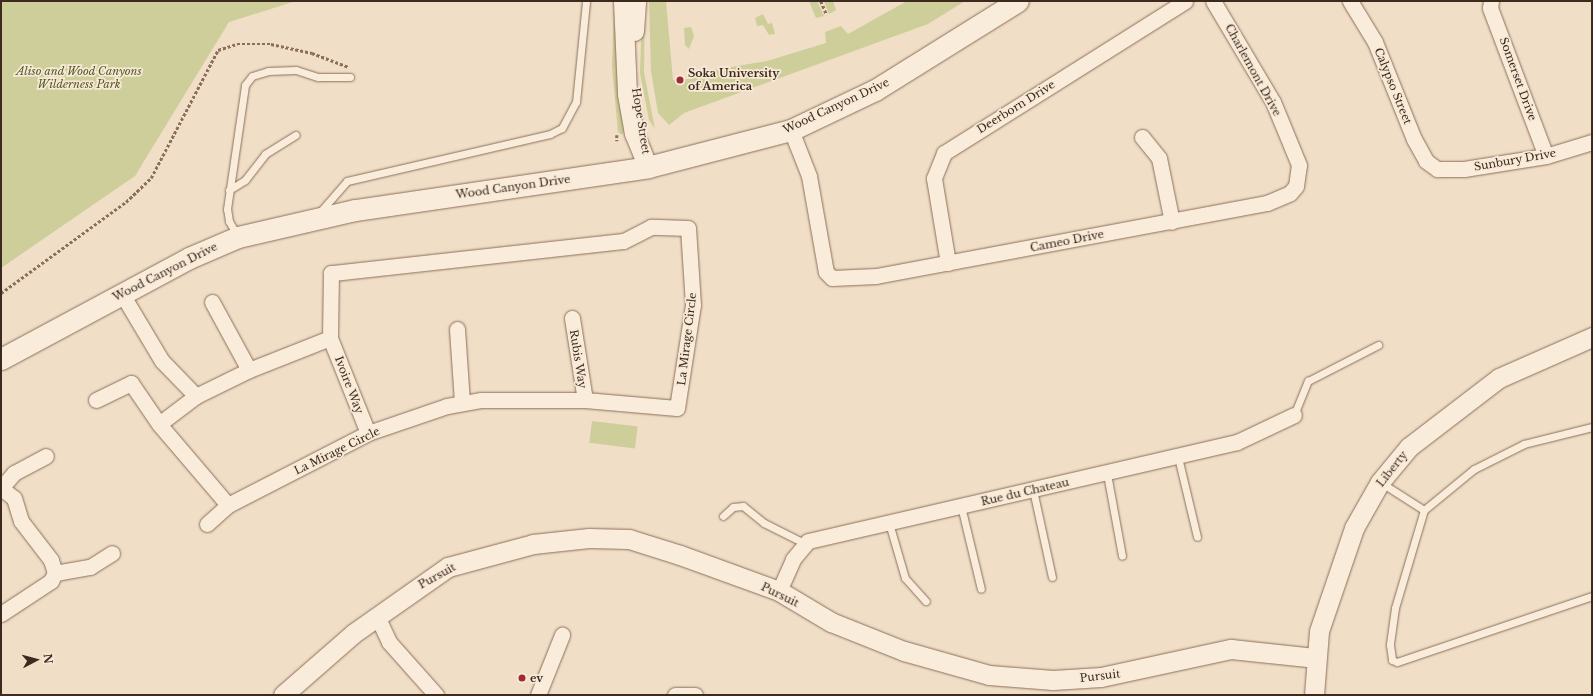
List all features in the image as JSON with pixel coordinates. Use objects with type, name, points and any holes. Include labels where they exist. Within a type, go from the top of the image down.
[{"type":"main road","name":"Wood Canyon Drive","points":[[1,359],[189,258],[238,237],[315,219],[648,167],[791,130],[875,90],[1018,1]]},
{"type":"street","name":"Hope Street","points":[[623,1],[627,94],[634,133],[648,167]]},
{"type":"street","name":"Hope Street","points":[[636,1],[632,59],[648,167]]},
{"type":"street","name":"Deerborn Drive","points":[[948,263],[934,178],[944,153],[1185,1]]},
{"type":"street","name":"Charlemont Drive","points":[[1213,1],[1273,102],[1299,165],[1296,186]]},
{"type":"street","name":"Calypso Street","points":[[1350,1],[1375,42],[1414,139],[1426,161],[1437,169]]},
{"type":"street","name":"Somerset Drive","points":[[1491,1],[1490,8],[1546,156]]},
{"type":"street","name":"Cameo Drive","points":[[791,130],[809,176],[826,272],[832,278],[876,276],[1172,222],[1267,203],[1290,193],[1296,186]]},
{"type":"street","points":[[1142,137],[1159,158],[1172,222]]},
{"type":"street","name":"Sunbury Drive","points":[[1437,169],[1464,169],[1546,156],[1592,142]]},
{"type":"street","name":"La Mirage Circle","points":[[207,524],[228,506],[368,433],[462,402],[584,400],[677,408],[693,305],[688,228],[651,227],[623,241],[334,272],[329,276],[330,338]]},
{"type":"street","points":[[122,294],[162,361],[196,396]]},
{"type":"street","points":[[212,302],[248,370]]},
{"type":"street","name":"Rubis Way","points":[[572,318],[584,400]]},
{"type":"street","points":[[457,329],[462,402]]},
{"type":"street","name":"Liberty","points":[[1314,695],[1319,631],[1354,528],[1380,482],[1409,447],[1499,378],[1592,337]]},
{"type":"street","points":[[159,424],[196,396],[248,370],[330,338]]},
{"type":"street","name":"Ivoire Way","points":[[330,338],[368,433]]},
{"type":"street","points":[[96,400],[131,383],[159,424],[228,506]]},
{"type":"street","name":"Rue du Chateau","points":[[804,543],[961,506],[1107,474],[1237,442],[1294,415]]},
{"type":"street","points":[[1,614],[51,581],[55,573],[51,560],[21,521],[14,498],[1,488],[14,473],[46,456]]},
{"type":"street","name":"Pursuit","points":[[283,695],[377,616],[448,567],[533,544],[589,538],[628,539],[779,591],[831,622],[916,656],[964,670],[1007,677],[1052,680],[1101,677],[1231,649],[1316,658]]},
{"type":"street","points":[[779,591],[804,543]]},
{"type":"street","points":[[55,573],[90,567],[112,553]]},
{"type":"street","points":[[377,616],[388,642],[436,695]]},
{"type":"street","points":[[538,695],[562,635]]},
{"type":"street","points":[[675,695],[695,695]]},
{"type":"lane","points":[[315,219],[347,181],[550,134],[562,128],[576,102],[586,1]]},
{"type":"lane","points":[[238,237],[229,221],[229,190],[245,85],[252,76],[268,71],[296,70],[318,77],[350,78]]},
{"type":"lane","points":[[229,190],[245,180],[265,154],[296,135]]},
{"type":"lane","points":[[1294,415],[1308,382],[1378,345]]},
{"type":"lane","points":[[1592,426],[1524,444],[1474,469],[1424,510],[1395,608],[1390,645],[1392,660],[1397,662],[1592,596]]},
{"type":"lane","points":[[1178,457],[1197,537]]},
{"type":"lane","points":[[1107,474],[1122,556]]},
{"type":"lane","points":[[1380,482],[1424,510]]},
{"type":"lane","points":[[1034,490],[1052,577]]},
{"type":"lane","points":[[723,516],[733,507],[743,506],[764,523],[804,543]]},
{"type":"lane","points":[[961,506],[980,589]]},
{"type":"lane","points":[[889,523],[905,578],[926,600]]},
{"type":"path","points":[[821,1],[827,16]]},
{"type":"path","points":[[1,293],[126,202],[150,178],[218,50],[237,44],[272,44],[347,65],[350,78]]},
{"type":"green space","name":"Aliso and Wood Canyons Wilderness Park","points":[[1,1],[296,1],[229,22],[135,176],[1,268]]},
{"type":"green space","points":[[614,1],[624,131],[622,135],[618,132],[612,67]]},
{"type":"green space","points":[[649,1],[666,1],[673,80],[688,79],[689,74],[767,61],[826,43],[825,32],[841,26],[848,34],[907,1],[965,1],[928,24],[684,113],[669,125],[658,113],[651,71]]},
{"type":"green space","points":[[809,1],[817,1],[824,16],[816,18]]},
{"type":"green space","points":[[824,1],[833,1],[836,10],[829,14]]},
{"type":"green space","points":[[642,9],[645,9],[644,72],[655,129],[649,120],[640,73]]},
{"type":"green space","points":[[763,14],[768,24],[772,23],[775,34],[769,35],[763,25],[757,26],[755,18]]},
{"type":"green space","points":[[691,27],[694,36],[689,49],[685,45],[684,28]]},
{"type":"green space","points":[[592,421],[638,427],[635,448],[589,443]]},
{"type":"place","name":"Soka University of America","points":[[680,80]]},
{"type":"place","name":"ev","points":[[522,678]]}]
